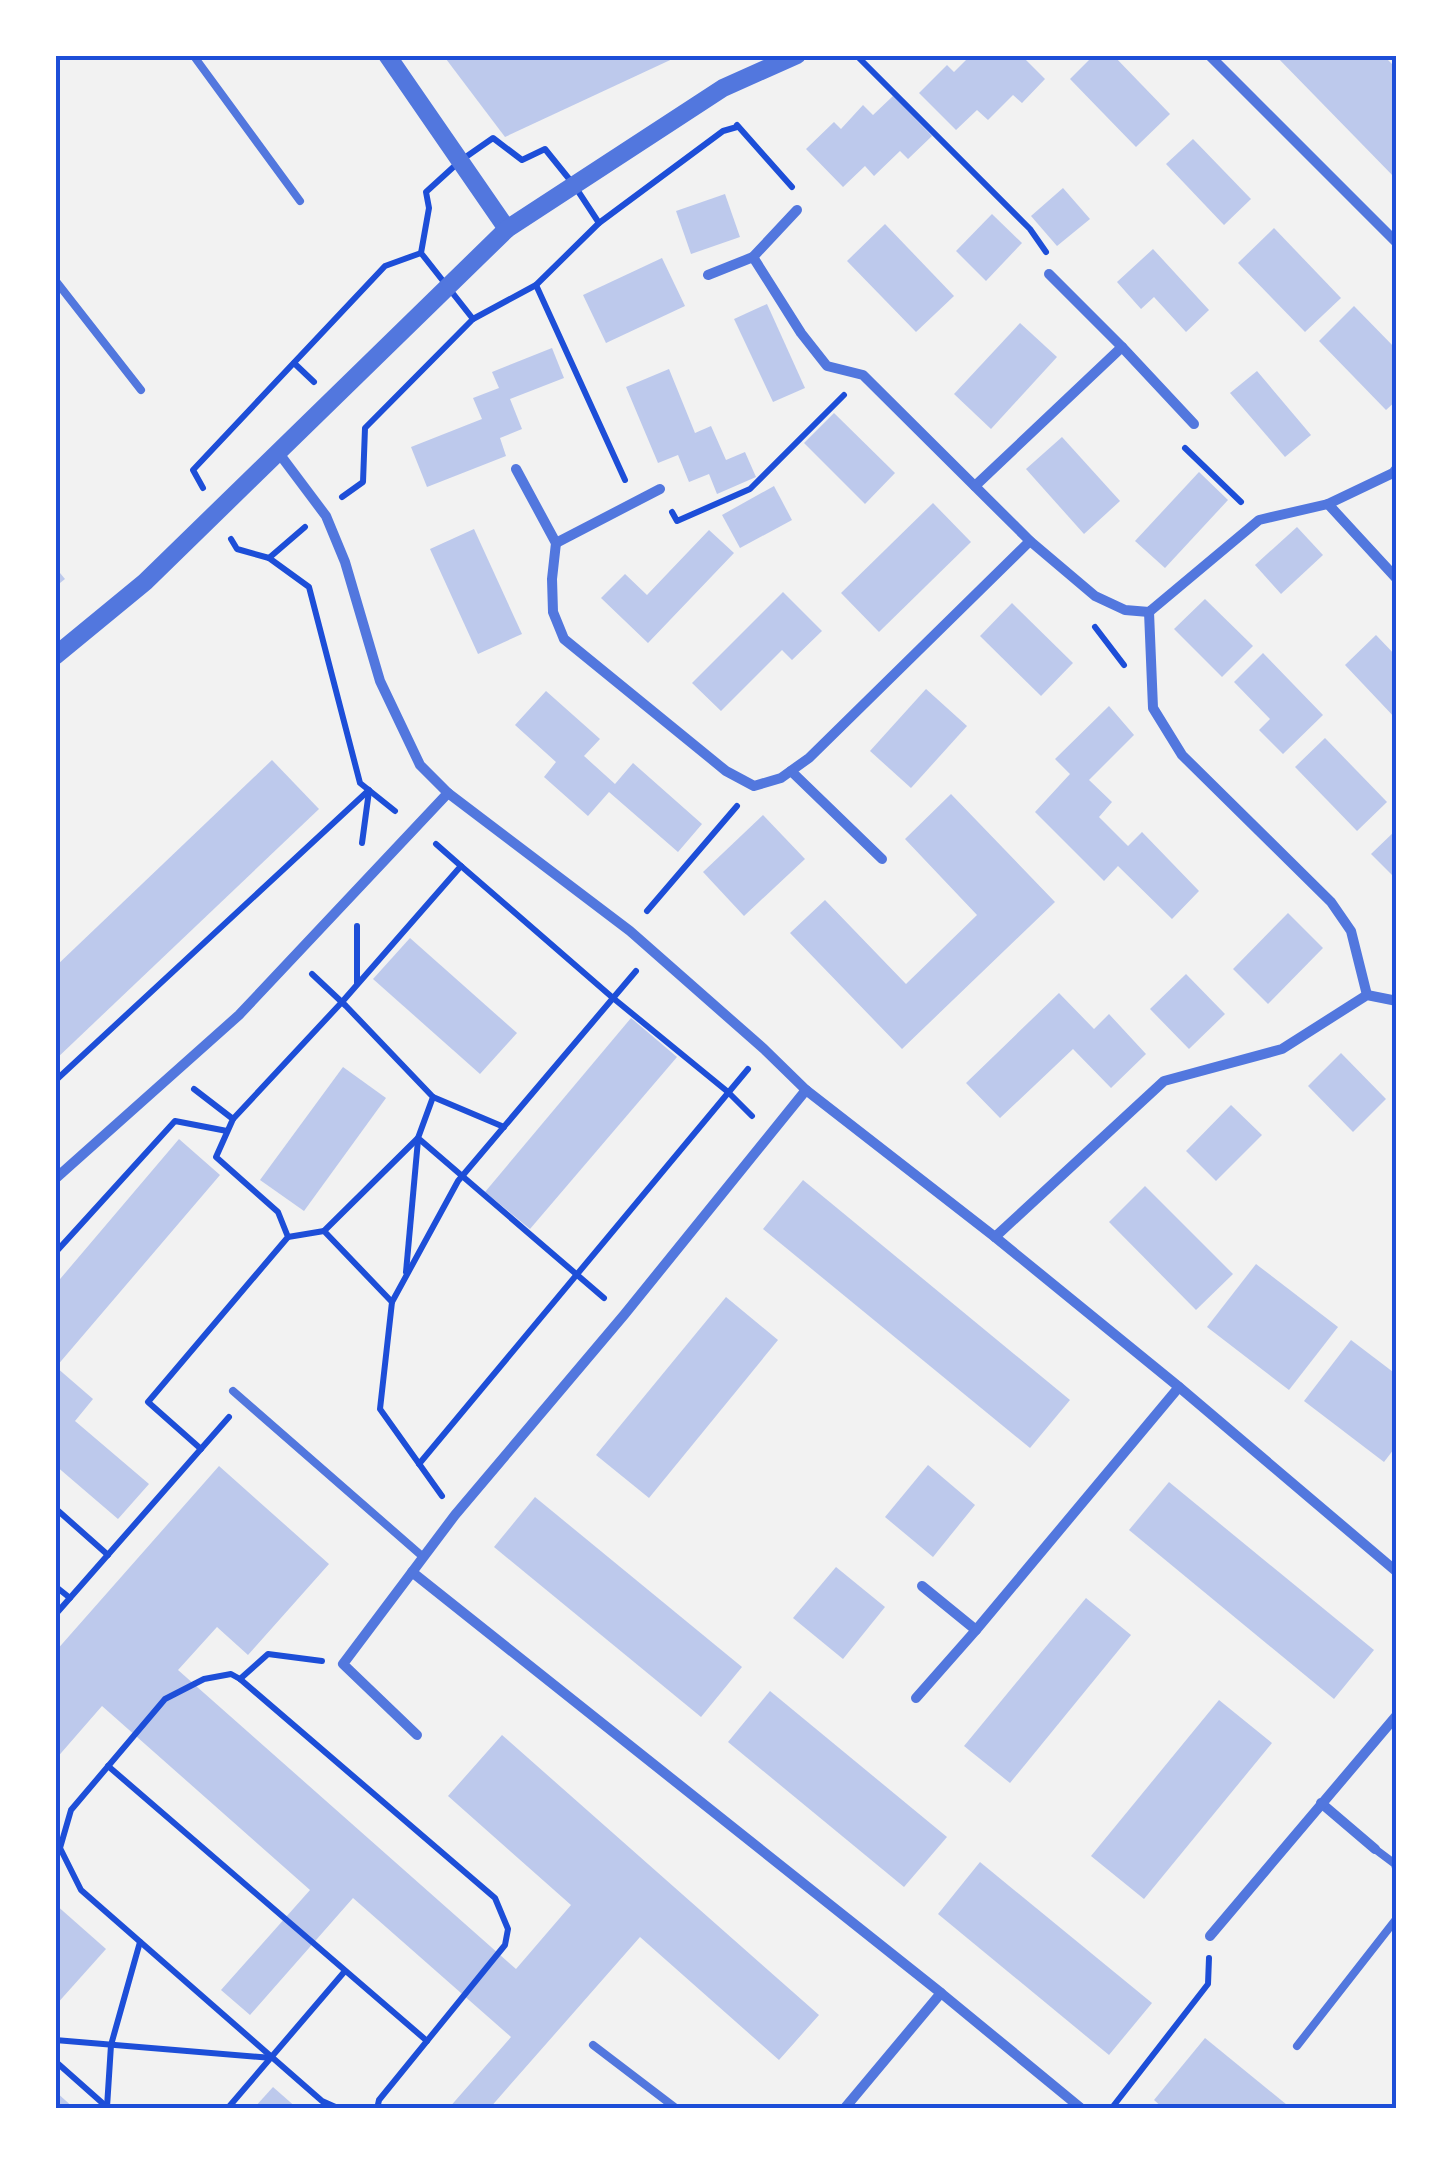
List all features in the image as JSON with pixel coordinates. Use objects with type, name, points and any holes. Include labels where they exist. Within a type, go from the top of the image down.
[{"type":"street","points":[[386,55],[507,229]]},
{"type":"street","points":[[55,656],[145,582],[507,229],[719,92],[797,55]]},
{"type":"street","points":[[1209,55],[1397,243]]},
{"type":"street","points":[[708,275],[753,257],[797,210]]},
{"type":"street","points":[[753,257],[800,333],[827,366],[863,375],[1030,540],[1095,596],[1125,610],[1150,612],[1259,520],[1328,504],[1397,468]]},
{"type":"street","points":[[1049,274],[1194,424]]},
{"type":"street","points":[[976,486],[1122,347]]},
{"type":"street","points":[[278,452],[322,511],[345,562],[380,681],[420,765],[448,793],[630,931],[806,1090],[995,1238],[1397,1572]]},
{"type":"street","points":[[516,468],[556,543],[553,612],[564,639],[726,771],[754,786],[781,778],[809,758],[1030,540]]},
{"type":"street","points":[[556,543],[660,489]]},
{"type":"street","points":[[1328,504],[1397,579]]},
{"type":"street","points":[[1150,612],[1153,708],[1182,755],[1331,902],[1350,931],[1367,995]]},
{"type":"street","points":[[792,771],[882,858]]},
{"type":"street","points":[[55,1179],[238,1014],[448,793]]},
{"type":"street","points":[[995,1238],[1164,1080],[1282,1049],[1367,995],[1397,1001]]},
{"type":"street","points":[[417,1734],[343,1664],[455,1515],[806,1090]]},
{"type":"street","points":[[916,1698],[1178,1388]]},
{"type":"street","points":[[412,1572],[1082,2109]]},
{"type":"street","points":[[922,1586],[976,1630]]},
{"type":"street","points":[[1210,1936],[1397,1715]]},
{"type":"street","points":[[1321,1803],[1375,1848]]},
{"type":"street","points":[[844,2109],[942,1994]]},
{"type":"lane","points":[[193,55],[300,201]]},
{"type":"lane","points":[[55,280],[140,390]]},
{"type":"lane","points":[[232,1391],[422,1556]]},
{"type":"lane","points":[[1375,1848],[1394,1864],[1397,1872]]},
{"type":"lane","points":[[1297,2046],[1397,1918]]},
{"type":"lane","points":[[592,2045],[678,2109]]},
{"type":"path","points":[[856,55],[1030,229],[1046,252],[1049,274]]},
{"type":"path","points":[[719,92],[738,127],[805,201],[797,210]]},
{"type":"path","points":[[599,223],[724,131],[738,127]]},
{"type":"path","points":[[193,470],[385,266],[421,253]]},
{"type":"path","points":[[536,285],[634,501]]},
{"type":"path","points":[[269,558],[322,511],[364,482],[365,428],[473,318]]},
{"type":"path","points":[[660,489],[677,521],[750,489],[863,375]]},
{"type":"path","points":[[1194,424],[1184,447],[1259,520]]},
{"type":"path","points":[[237,549],[269,558],[309,586],[360,783],[728,1092],[770,1134]]},
{"type":"path","points":[[1095,596],[1093,624],[1125,666],[1152,678]]},
{"type":"path","points":[[630,931],[754,786]]},
{"type":"path","points":[[55,1081],[369,790]]},
{"type":"path","points":[[288,1237],[278,1212],[216,1158],[227,1131],[460,866]]},
{"type":"path","points":[[455,1515],[380,1409],[392,1302],[462,1176],[653,951]]},
{"type":"path","points":[[294,957],[433,1097],[504,1128]]},
{"type":"path","points":[[418,1464],[764,1049]]},
{"type":"path","points":[[174,1073],[233,1120]]},
{"type":"path","points":[[406,1276],[418,1138],[433,1097]]},
{"type":"path","points":[[55,1253],[174,1121],[227,1131]]},
{"type":"path","points":[[418,1138],[624,1314]]},
{"type":"path","points":[[201,1449],[148,1402],[288,1237],[324,1231],[418,1138]]},
{"type":"path","points":[[324,1231],[392,1302]]},
{"type":"path","points":[[55,1615],[244,1400]]},
{"type":"path","points":[[55,1508],[108,1554]]},
{"type":"path","points":[[55,1586],[70,1598]]},
{"type":"path","points":[[240,1679],[268,1654],[343,1664]]},
{"type":"path","points":[[340,2109],[322,2102],[81,1890],[60,1848],[71,1810],[108,1766],[165,1699],[204,1678],[231,1674],[240,1679],[495,1898],[508,1929],[504,1945],[379,2100],[378,2109]]},
{"type":"path","points":[[108,1766],[427,2042]]},
{"type":"path","points":[[1111,2109],[1208,1984],[1210,1936]]},
{"type":"path","points":[[108,2108],[111,2045],[140,1942]]},
{"type":"path","points":[[227,2109],[345,1971]]},
{"type":"path","points":[[55,2040],[272,2058]]},
{"type":"path","points":[[55,2062],[108,2108]]},
{"type":"building","points":[[443,55],[681,55],[505,137]]},
{"type":"building","points":[[971,55],[1021,55],[1045,79],[1022,103],[1013,95],[988,120],[977,110],[956,130],[919,93],[947,65],[954,72]]},
{"type":"building","points":[[1094,55],[1113,55],[1170,114],[1136,147],[1070,79]]},
{"type":"building","points":[[1275,55],[1383,55],[1397,69],[1397,180]]},
{"type":"building","points":[[893,96],[932,136],[908,159],[900,151],[874,176],[865,166],[843,187],[806,149],[834,122],[841,129],[863,105],[873,115]]},
{"type":"building","points":[[1193,139],[1251,199],[1224,225],[1166,164]]},
{"type":"building","points":[[1063,188],[1090,219],[1057,246],[1031,216]]},
{"type":"building","points":[[725,194],[740,237],[691,254],[676,211]]},
{"type":"building","points":[[992,214],[1022,243],[986,281],[956,251]]},
{"type":"building","points":[[885,224],[954,296],[916,332],[847,261]]},
{"type":"building","points":[[1274,228],[1341,298],[1305,332],[1238,263]]},
{"type":"building","points":[[1153,249],[1209,310],[1186,332],[1154,297],[1141,309],[1117,282]]},
{"type":"building","points":[[662,258],[685,306],[606,343],[583,295]]},
{"type":"building","points":[[767,304],[805,388],[773,402],[734,319]]},
{"type":"building","points":[[1354,306],[1397,350],[1397,400],[1386,410],[1319,341]]},
{"type":"building","points":[[1020,323],[1057,357],[991,429],[954,394]]},
{"type":"building","points":[[552,348],[564,378],[510,399],[522,429],[500,438],[506,456],[427,487],[411,447],[482,419],[473,398],[499,388],[492,372]]},
{"type":"building","points":[[669,369],[695,433],[711,426],[726,460],[745,452],[756,477],[717,494],[709,474],[689,482],[678,455],[658,463],[626,387]]},
{"type":"building","points":[[1257,371],[1311,435],[1285,457],[1230,393]]},
{"type":"building","points":[[834,413],[895,473],[865,504],[804,443]]},
{"type":"building","points":[[1062,437],[1120,501],[1084,534],[1026,469]]},
{"type":"building","points":[[1199,472],[1228,500],[1165,568],[1135,541]]},
{"type":"building","points":[[774,486],[792,520],[740,548],[722,515]]},
{"type":"building","points":[[933,503],[971,542],[879,632],[841,593]]},
{"type":"building","points":[[1297,527],[1323,555],[1281,594],[1255,565]]},
{"type":"building","points":[[474,529],[522,634],[478,654],[430,549]]},
{"type":"building","points":[[709,530],[734,553],[648,643],[601,598],[625,574],[647,595]]},
{"type":"building","points":[[55,567],[65,579],[55,587]]},
{"type":"building","points":[[783,592],[822,631],[792,660],[782,650],[721,711],[692,683]]},
{"type":"building","points":[[1205,599],[1253,646],[1222,677],[1174,629]]},
{"type":"building","points":[[1012,603],[1073,663],[1041,696],[980,636]]},
{"type":"building","points":[[1376,635],[1397,657],[1397,720],[1345,665]]},
{"type":"building","points":[[1263,653],[1323,715],[1283,754],[1259,730],[1270,719],[1234,682]]},
{"type":"building","points":[[926,689],[967,726],[911,788],[870,751]]},
{"type":"building","points":[[546,691],[600,739],[584,756],[615,784],[633,763],[702,824],[678,852],[609,792],[588,816],[544,777],[556,762],[515,725]]},
{"type":"building","points":[[1109,706],[1134,735],[1089,780],[1112,802],[1099,817],[1128,846],[1142,832],[1199,891],[1172,919],[1118,866],[1104,881],[1035,812],[1070,774],[1055,759]]},
{"type":"building","points":[[1325,738],[1387,802],[1357,831],[1295,767]]},
{"type":"building","points":[[272,760],[319,809],[55,1060],[55,967]]},
{"type":"building","points":[[951,794],[1055,902],[902,1049],[790,933],[825,900],[906,984],[977,915],[905,839]]},
{"type":"building","points":[[763,815],[805,859],[744,916],[703,872]]},
{"type":"building","points":[[1397,829],[1397,880],[1371,854]]},
{"type":"building","points":[[1288,913],[1323,948],[1268,1004],[1233,969]]},
{"type":"building","points":[[410,938],[517,1033],[480,1074],[373,979]]},
{"type":"building","points":[[1186,974],[1225,1014],[1189,1049],[1150,1009]]},
{"type":"building","points":[[1059,993],[1094,1029],[1109,1014],[1146,1054],[1111,1088],[1073,1049],[1000,1118],[966,1083]]},
{"type":"building","points":[[631,1018],[677,1057],[530,1229],[485,1192]]},
{"type":"building","points":[[1341,1053],[1386,1099],[1353,1132],[1308,1086]]},
{"type":"building","points":[[343,1067],[386,1098],[304,1211],[260,1180]]},
{"type":"building","points":[[1231,1105],[1262,1135],[1216,1181],[1186,1151]]},
{"type":"building","points":[[179,1139],[220,1175],[56,1367],[93,1399],[75,1421],[149,1484],[118,1519],[55,1465],[55,1285]]},
{"type":"building","points":[[803,1180],[1070,1400],[1030,1448],[763,1229]]},
{"type":"building","points":[[1145,1186],[1233,1274],[1196,1310],[1109,1222]]},
{"type":"building","points":[[1256,1264],[1338,1327],[1289,1390],[1207,1327]]},
{"type":"building","points":[[726,1297],[778,1340],[649,1498],[596,1455]]},
{"type":"building","points":[[1351,1340],[1397,1375],[1397,1445],[1384,1462],[1304,1401]]},
{"type":"building","points":[[928,1465],[975,1505],[933,1557],[885,1517]]},
{"type":"building","points":[[219,1466],[329,1564],[248,1655],[217,1627],[178,1670],[516,1969],[571,1905],[448,1796],[502,1735],[819,2015],[779,2060],[640,1937],[489,2109],[448,2109],[511,2037],[353,1898],[250,2015],[221,1990],[310,1890],[102,1706],[55,1760],[55,1652]]},
{"type":"building","points":[[1169,1482],[1374,1650],[1334,1699],[1129,1530]]},
{"type":"building","points":[[535,1497],[742,1667],[701,1717],[494,1547]]},
{"type":"building","points":[[836,1567],[885,1607],[843,1659],[793,1618]]},
{"type":"building","points":[[1086,1598],[1131,1635],[1010,1783],[964,1746]]},
{"type":"building","points":[[770,1691],[947,1837],[904,1887],[728,1742]]},
{"type":"building","points":[[1219,1700],[1272,1743],[1144,1899],[1091,1856]]},
{"type":"building","points":[[980,1862],[1152,2003],[1109,2055],[938,1914]]},
{"type":"building","points":[[55,1904],[106,1949],[55,2006]]},
{"type":"building","points":[[1205,2038],[1292,2109],[1164,2109],[1154,2100]]},
{"type":"building","points":[[273,2087],[298,2109],[253,2109]]},
{"type":"building","points":[[55,2091],[75,2109],[55,2109]]}]
